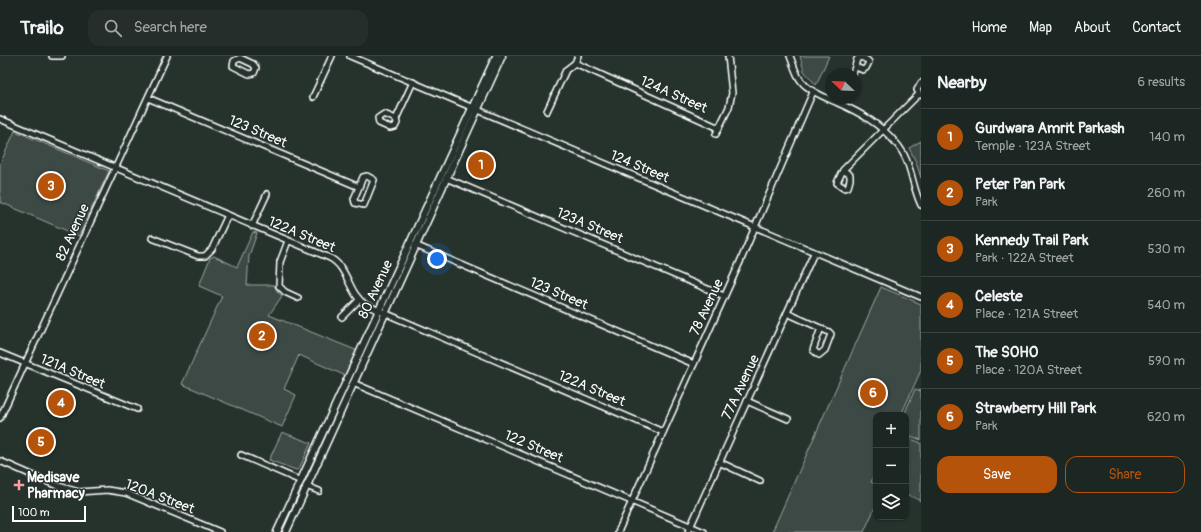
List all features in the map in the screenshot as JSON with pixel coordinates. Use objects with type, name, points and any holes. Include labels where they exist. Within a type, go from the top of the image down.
[{"type":"main road","name":"80 Avenue","points":[[277,532],[322,434],[415,245],[446,178],[496,56]]},
{"type":"main road","name":"80 Avenue","points":[[286,532],[354,383],[381,312],[449,156],[502,56]]},
{"type":"main road","points":[[446,178],[449,156]]},
{"type":"main road","points":[[415,245],[414,240],[418,225]]},
{"type":"main road","points":[[306,486],[306,478],[321,442],[322,434]]},
{"type":"main road","points":[[296,508],[294,503],[302,485],[301,481]]},
{"type":"street","points":[[52,56],[62,56]]},
{"type":"street","name":"82 Avenue","points":[[0,418],[167,56]]},
{"type":"street","points":[[314,97],[332,56]]},
{"type":"street","name":"124 Street","points":[[350,56],[921,297]]},
{"type":"street","points":[[546,111],[566,70],[575,63],[578,56]]},
{"type":"street","points":[[716,134],[729,108],[732,93],[728,56]]},
{"type":"street","points":[[790,56],[798,76],[805,85],[813,92],[825,96]]},
{"type":"street","name":"124A Street","points":[[575,63],[719,128]]},
{"type":"street","points":[[396,119],[413,82]]},
{"type":"street","points":[[843,170],[883,129],[920,95],[917,87],[921,83]]},
{"type":"street","name":"78 Avenue","points":[[618,532],[755,228],[813,92]]},
{"type":"street","name":"123 Street","points":[[148,98],[359,188]]},
{"type":"street","points":[[846,104],[883,129],[897,144],[907,160],[912,174],[916,195],[921,205]]},
{"type":"street","name":"122A Street","points":[[0,119],[337,262],[359,300],[381,312],[664,432]]},
{"type":"street","points":[[363,177],[372,177],[374,180],[364,205],[355,203],[354,199],[359,188],[363,177]]},
{"type":"street","name":"123A Street","points":[[446,178],[724,296]]},
{"type":"street","points":[[252,226],[267,194]]},
{"type":"street","points":[[152,238],[198,256],[207,255],[212,249],[228,215]]},
{"type":"street","points":[[288,241],[280,262],[279,286],[285,292],[298,298]]},
{"type":"street","name":"123 Street","points":[[415,245],[694,364]]},
{"type":"street","name":"77A Avenue","points":[[688,532],[814,253]]},
{"type":"street","points":[[342,317],[359,300]]},
{"type":"street","points":[[787,313],[821,328],[831,334],[825,350],[819,355],[813,350],[821,328]]},
{"type":"street","name":"121A Street","points":[[0,353],[137,409]]},
{"type":"street","name":"122 Street","points":[[354,383],[704,532]]},
{"type":"street","points":[[747,401],[788,419]]},
{"type":"street","points":[[241,455],[301,481]]},
{"type":"street","name":"120A Street","points":[[0,461],[55,485],[79,492],[107,490],[126,493],[220,532]]},
{"type":"street","points":[[719,462],[760,481]]},
{"type":"street","points":[[306,486],[319,491]]},
{"type":"shaded area","points":[[800,56],[829,56],[816,85],[804,71]]},
{"type":"shaded area","points":[[15,131],[109,171],[79,236],[0,202],[0,164]]},
{"type":"shaded area","points":[[921,141],[921,178],[916,162],[909,148]]},
{"type":"shaded area","points":[[253,232],[257,233],[249,256],[247,285],[274,285],[282,296],[269,315],[358,351],[346,376],[299,355],[284,389],[296,395],[282,427],[182,384],[222,296],[199,286],[210,258],[214,256],[237,267]]},
{"type":"shaded area","points":[[881,287],[921,304],[921,370],[902,412],[873,412],[873,478],[871,482],[873,483],[873,512],[864,532],[772,532]]},
{"type":"shaded area","points":[[915,389],[921,391],[921,440],[909,435],[909,412],[905,412]]},
{"type":"shaded area","points":[[282,432],[311,443],[299,469],[296,470],[269,460]]},
{"type":"shaded area","points":[[909,438],[921,443],[921,501],[909,495]]},
{"type":"place","name":"Gurdwara Amrit Parkash","points":[[481,165]]},
{"type":"place","name":"Kennedy Trail Park","points":[[51,186]]},
{"type":"place","name":"Peter Pan Park","points":[[262,336]]},
{"type":"place","name":"Strawberry Hill Park","points":[[873,393]]},
{"type":"place","name":"Celeste","points":[[61,403]]},
{"type":"place","name":"The SOHO","points":[[41,442]]},
{"type":"place","name":"Medisave Pharmacy","points":[[19,485]]}]
